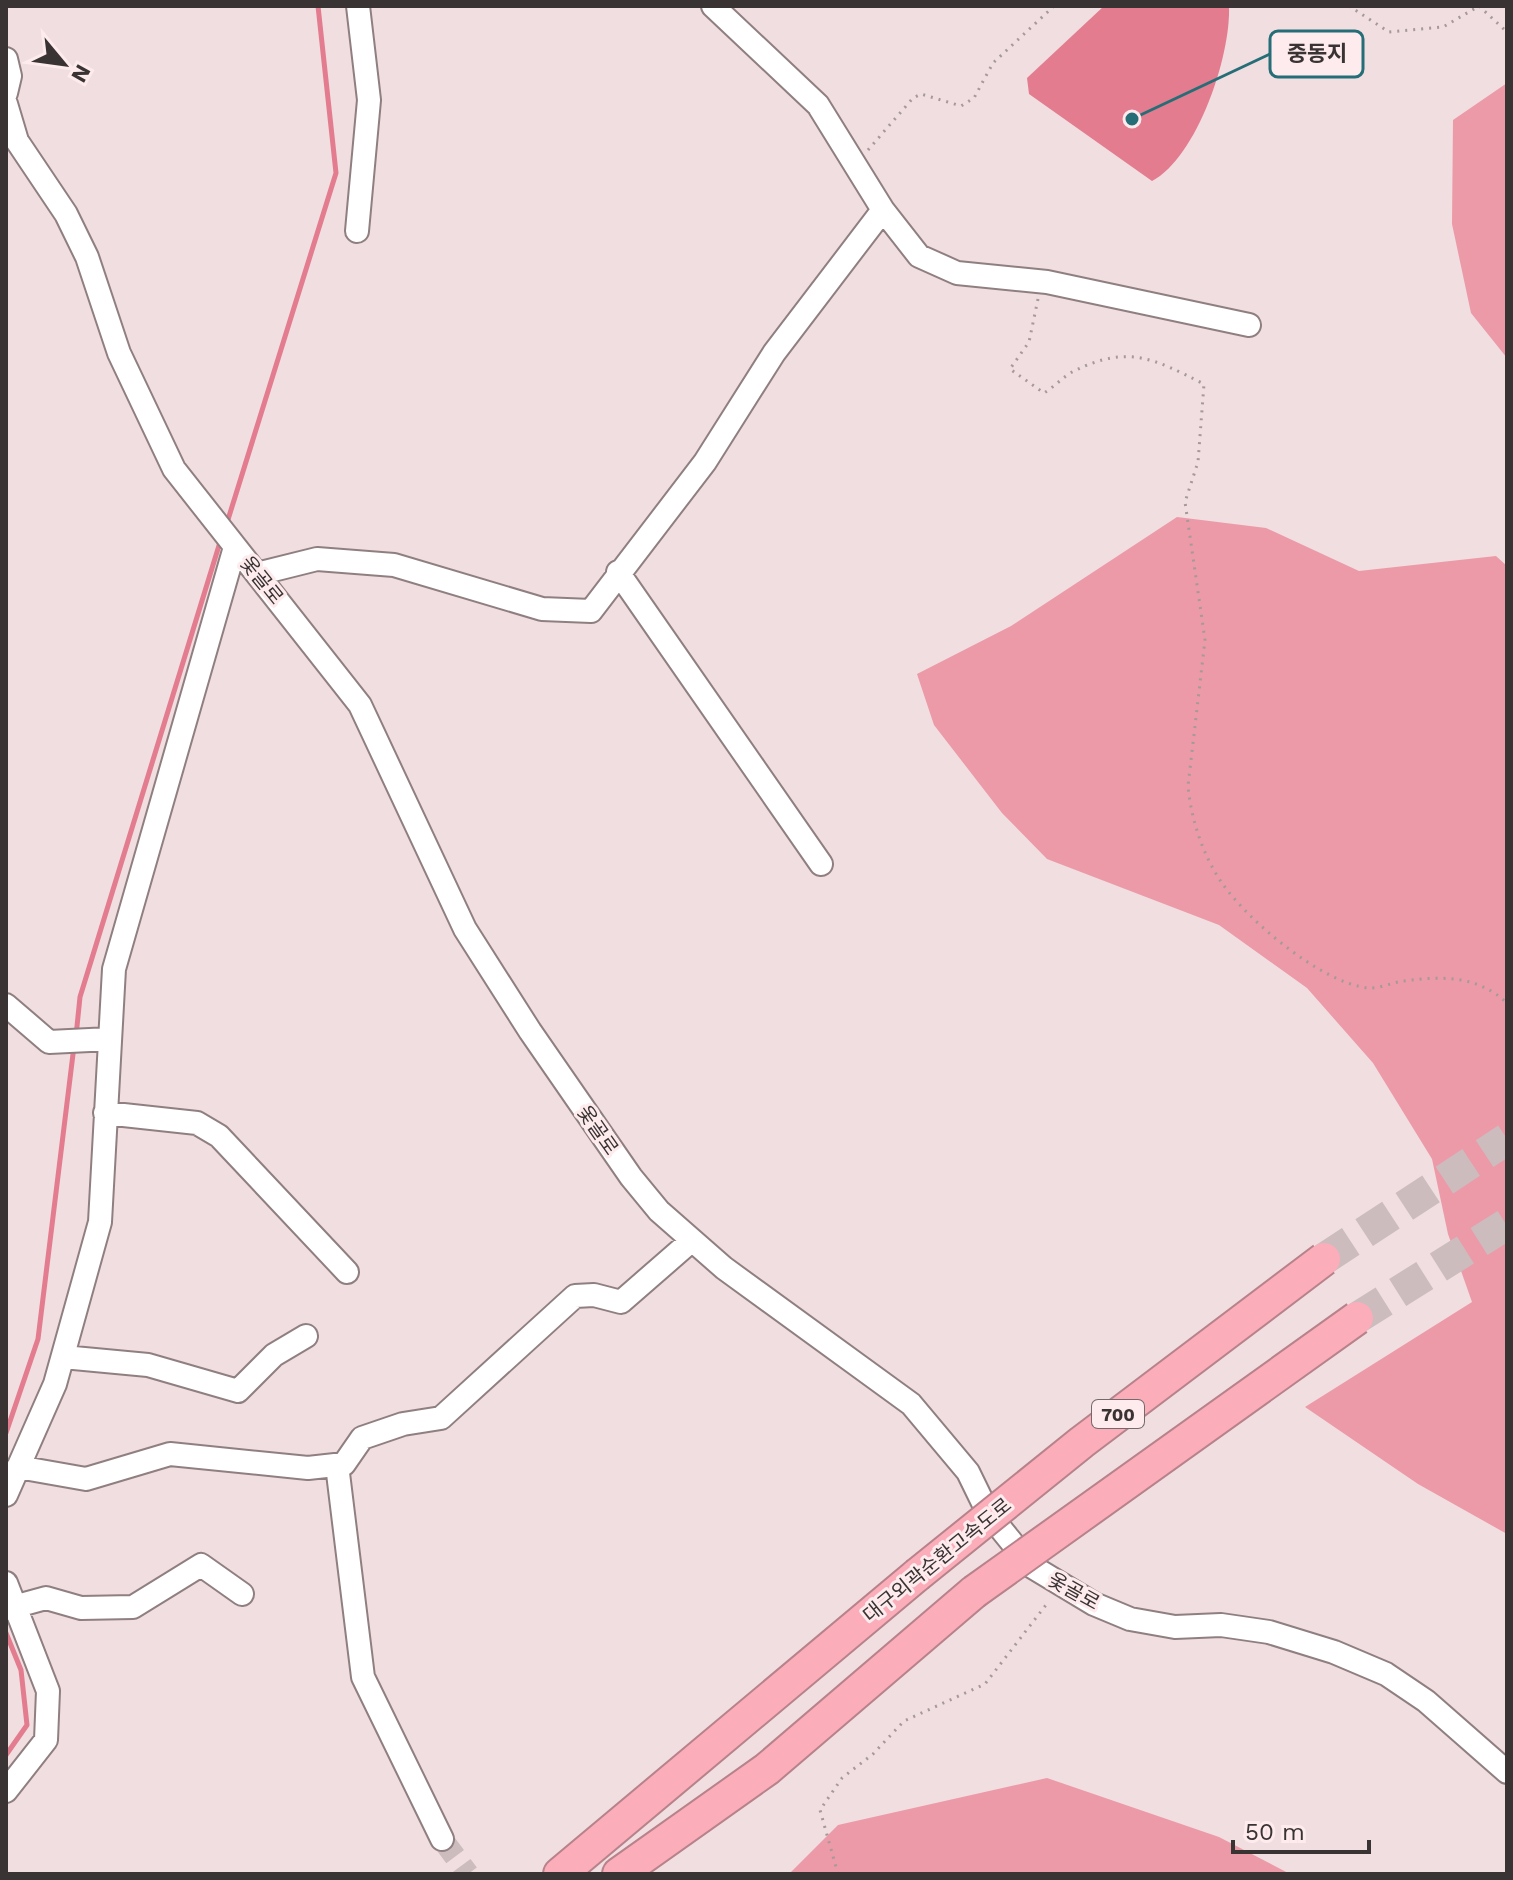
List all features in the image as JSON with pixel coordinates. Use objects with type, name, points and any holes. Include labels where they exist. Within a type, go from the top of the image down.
[{"type":"highway","name":"대구외곽순환고속도로","points":[[560,1874],[917,1575],[1082,1442],[1324,1259]]},
{"type":"highway","points":[[654,1874],[767,1769],[974,1592],[1357,1318]]},
{"type":"highway","points":[[619,1874],[767,1769]]},
{"type":"street","points":[[357,231],[369,100],[358,6]]},
{"type":"street","points":[[713,6],[818,105],[883,210],[919,256],[957,273],[1039,281],[1249,325]]},
{"type":"street","points":[[6,59],[10,76],[6,93]]},
{"type":"street","name":"옻골로","points":[[6,104],[11,137],[66,214],[87,257],[119,353],[174,469],[360,705],[458,916],[530,1031],[631,1177],[659,1211],[691,1241],[911,1404],[968,1472],[988,1513],[1009,1543],[1031,1566],[1062,1586],[1130,1619],[1175,1627],[1221,1625],[1253,1630],[1334,1652],[1386,1674],[1426,1701],[1507,1772]]},
{"type":"street","points":[[257,574],[317,559],[394,565],[542,609],[591,611],[705,462],[774,353],[883,210]]},
{"type":"street","points":[[6,1495],[55,1384],[100,1222],[114,969],[235,547]]},
{"type":"street","points":[[618,572],[821,864]]},
{"type":"street","points":[[6,1005],[49,1042],[110,1039]]},
{"type":"street","points":[[105,1113],[197,1123],[219,1136],[347,1272]]},
{"type":"street","points":[[18,1467],[86,1479],[170,1454],[308,1468],[344,1464],[362,1438],[403,1424],[441,1418],[575,1296],[594,1295],[621,1302],[691,1241]]},
{"type":"street","points":[[63,1357],[148,1365],[238,1391],[274,1355],[306,1336]]},
{"type":"street","points":[[337,1465],[363,1677],[442,1839]]},
{"type":"street","points":[[11,1608],[46,1598],[81,1608],[133,1607],[201,1565],[242,1594]]},
{"type":"street","points":[[6,1583],[11,1608],[48,1691],[46,1740],[6,1791]]},
{"type":"path","points":[[855,165],[913,98],[921,94],[961,106],[974,98],[993,63],[1054,6]]},
{"type":"path","points":[[1349,6],[1389,32],[1443,27],[1479,6],[1507,32]]},
{"type":"path","points":[[1039,281],[1037,313],[1029,342],[1010,369],[1044,393],[1073,372],[1119,356],[1149,357],[1204,384],[1198,462],[1185,502],[1205,640],[1188,786],[1190,810],[1220,881],[1238,903],[1329,976],[1370,988],[1403,981],[1458,977],[1507,1003]]},
{"type":"path","points":[[838,1874],[820,1810],[842,1778],[873,1754],[904,1721],[985,1684],[1062,1586]]},
{"type":"shaded area","points":[[1104,6],[1229,6],[1224,51],[1197,128],[1168,169],[1152,181],[1029,94],[1027,78]]},
{"type":"shaded area","points":[[1507,83],[1507,358],[1471,313],[1452,224],[1453,120]]},
{"type":"shaded area","points":[[1177,517],[1266,528],[1359,571],[1496,556],[1507,566],[1507,1534],[1418,1484],[1305,1407],[1472,1302],[1448,1234],[1432,1159],[1373,1063],[1307,988],[1219,925],[1047,859],[1002,813],[934,725],[917,674],[1011,626]]},
{"type":"shaded area","points":[[1047,1778],[1219,1837],[1290,1874],[789,1874],[838,1825]]},
{"type":"waterway","points":[[226,526],[336,173],[318,6]]},
{"type":"waterway","points":[[76,1036],[80,997],[221,539]]},
{"type":"waterway","points":[[6,1433],[38,1339],[74,1046]]},
{"type":"waterway","points":[[6,1633],[21,1670],[27,1725],[6,1755]]},
{"type":"tunnel","points":[[1324,1259],[1507,1139]]},
{"type":"tunnel","points":[[1357,1318],[1507,1224]]},
{"type":"tunnel","points":[[442,1839],[468,1874]]},
{"type":"place","name":"중동지","points":[[1132,119]]}]
